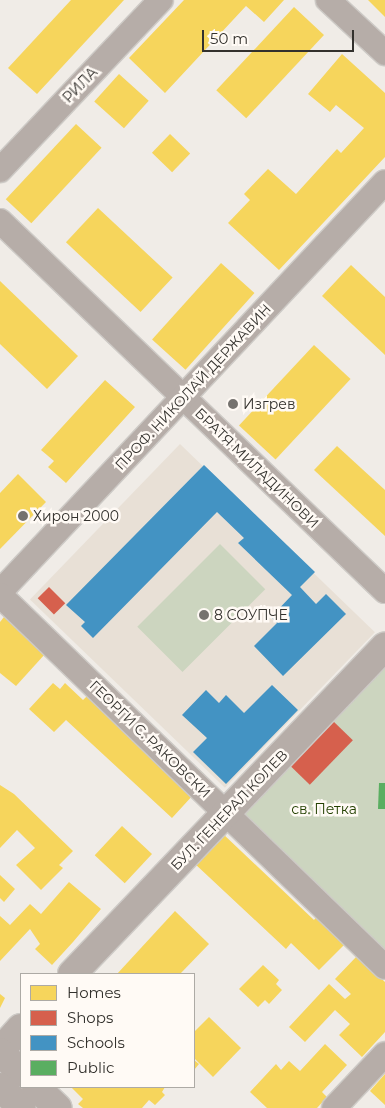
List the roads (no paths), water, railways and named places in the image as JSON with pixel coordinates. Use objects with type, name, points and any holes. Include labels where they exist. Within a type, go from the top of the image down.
[{"type":"street","name":"РИЛА","points":[[0,170],[161,0]]},
{"type":"street","points":[[328,0],[385,53]]},
{"type":"street","name":"ПРОФ. НИКОЛАЙ ДЕРЖАВИН","points":[[0,594],[385,182]]},
{"type":"street","name":"БРАТЯ МИЛАДИНОВИ","points":[[0,221],[385,591]]},
{"type":"street","name":"ГЕОРГИ С. РАКОВСКИ","points":[[0,594],[385,967]]},
{"type":"street","name":"БУЛ. ГЕНЕРАЛ КОЛЕВ","points":[[73,973],[385,646]]},
{"type":"street","points":[[20,1029],[0,1051],[20,1071]]},
{"type":"street","points":[[334,1108],[385,1054]]},
{"type":"street","points":[[0,1088],[22,1108]]},
{"type":"street","points":[[37,1088],[58,1108]]},
{"type":"place","name":"Изгрев","points":[[233,404]]},
{"type":"place","name":"Хирон 2000","points":[[23,516]]},
{"type":"place","name":"8 СОУПЧЕ","points":[[204,615]]},
{"type":"park label","name":"св. Петка","points":[[324,809]]}]
